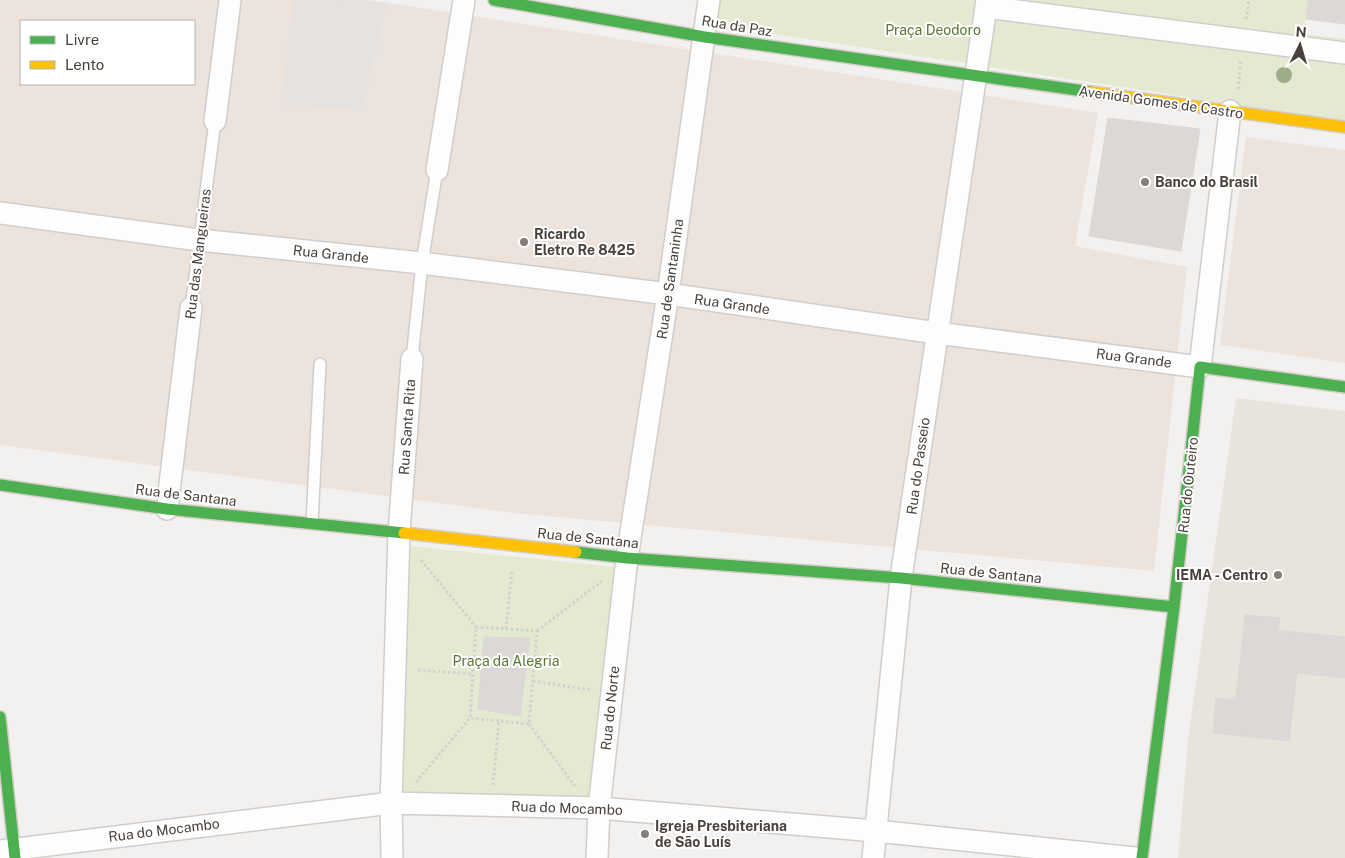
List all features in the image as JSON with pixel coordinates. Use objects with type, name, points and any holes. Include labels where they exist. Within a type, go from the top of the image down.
[{"type":"street","name":"Rua das Mangueiras","points":[[215,121],[230,0]]},
{"type":"street","name":"Rua Santa Rita","points":[[437,170],[464,0]]},
{"type":"street","name":"Rua da Paz","points":[[494,0],[705,37],[976,76]]},
{"type":"street","name":"Rua de Santaninha","points":[[626,558],[668,294],[710,0]]},
{"type":"street","points":[[986,3],[1345,54]]},
{"type":"street","name":"Rua do Passeio","points":[[873,858],[901,578],[986,3]]},
{"type":"street","name":"Avenida Gomes de Castro","points":[[976,76],[1345,127]]},
{"type":"street","name":"Rua do Outeiro","points":[[1142,858],[1174,607],[1230,111]]},
{"type":"street","name":"Rua Grande","points":[[0,213],[200,240],[422,264],[668,294],[937,333],[1345,387]]},
{"type":"street","name":"Rua das Mangueiras","points":[[167,509],[191,308]]},
{"type":"street","name":"Rua Santa Rita","points":[[392,858],[391,803],[399,532],[412,359]]},
{"type":"street","name":"Rua de Santana","points":[[0,485],[167,509],[399,532],[626,558],[901,578],[1174,607]]},
{"type":"street","name":"Rua do Norte","points":[[597,858],[599,808],[626,558]]},
{"type":"street","points":[[0,717],[10,852]]},
{"type":"street","name":"Rua do Mocambo","points":[[10,852],[391,803],[599,808],[876,831],[1134,858]]},
{"type":"lane","name":"Rua das Mangueiras","points":[[191,308],[215,121]]},
{"type":"lane","name":"Rua Santa Rita","points":[[412,359],[422,264],[437,170]]},
{"type":"lane","points":[[312,523],[320,364]]},
{"type":"path","points":[[420,559],[430,560]]},
{"type":"path","points":[[420,559],[420,568]]},
{"type":"path","points":[[416,782],[470,718],[476,627],[420,559]]},
{"type":"path","points":[[506,629],[512,568],[522,569]]},
{"type":"path","points":[[597,577],[606,578]]},
{"type":"path","points":[[476,627],[537,631],[606,578]]},
{"type":"path","points":[[605,587],[606,578]]},
{"type":"path","points":[[537,631],[529,724],[580,793]]},
{"type":"path","points":[[418,661],[418,679]]},
{"type":"path","points":[[418,670],[473,674]]},
{"type":"path","points":[[533,681],[593,690],[594,681]]},
{"type":"path","points":[[470,718],[529,724]]},
{"type":"path","points":[[493,788],[499,721]]},
{"type":"path","points":[[416,773],[416,782]]},
{"type":"path","points":[[416,782],[425,783]]},
{"type":"shaded area","points":[[0,0],[370,0],[1098,113],[1075,246],[1187,267],[1154,571],[513,513],[0,445]]},
{"type":"shaded area","points":[[294,0],[387,3],[362,110],[280,104]]},
{"type":"shaded area","points":[[1246,137],[1345,150],[1345,363],[1220,345]]},
{"type":"shaded area","name":"IEMA - Centro","points":[[1236,398],[1345,411],[1345,858],[1178,858],[1188,740]]},
{"type":"green space","name":"Praça Deodoro","points":[[718,0],[1308,0],[1304,34],[1345,39],[1345,121],[714,25]]},
{"type":"green space","name":"Praça da Alegria","points":[[410,546],[617,567],[589,799],[402,793]]},
{"type":"building","points":[[1308,0],[1345,0],[1345,24],[1306,19]]},
{"type":"building","name":"Banco do Brasil","points":[[1108,118],[1200,129],[1181,251],[1089,236]]},
{"type":"building","points":[[1245,615],[1280,618],[1278,630],[1345,637],[1345,678],[1297,673],[1289,741],[1213,733],[1216,698],[1236,700]]},
{"type":"building","points":[[484,637],[530,638],[520,716],[478,709]]},
{"type":"traffic: fast","points":[[494,0],[705,37],[1091,92]]},
{"type":"traffic: fast","points":[[1142,858],[1174,607],[1200,367],[1345,387]]},
{"type":"traffic: fast","points":[[0,485],[167,509],[404,533]]},
{"type":"traffic: fast","points":[[576,552],[627,558],[901,578],[1174,607]]},
{"type":"traffic: fast","points":[[0,717],[15,858]]},
{"type":"traffic: slow","points":[[1091,92],[1345,127]]},
{"type":"traffic: slow","points":[[404,533],[576,552]]},
{"type":"place","name":"Banco do Brasil","points":[[1145,182]]},
{"type":"place","name":"Ricardo Eletro Re 8425","points":[[524,242]]},
{"type":"place","name":"IEMA - Centro","points":[[1278,575]]},
{"type":"place","name":"Igreja Presbiteriana de São Luís","points":[[645,834]]}]
